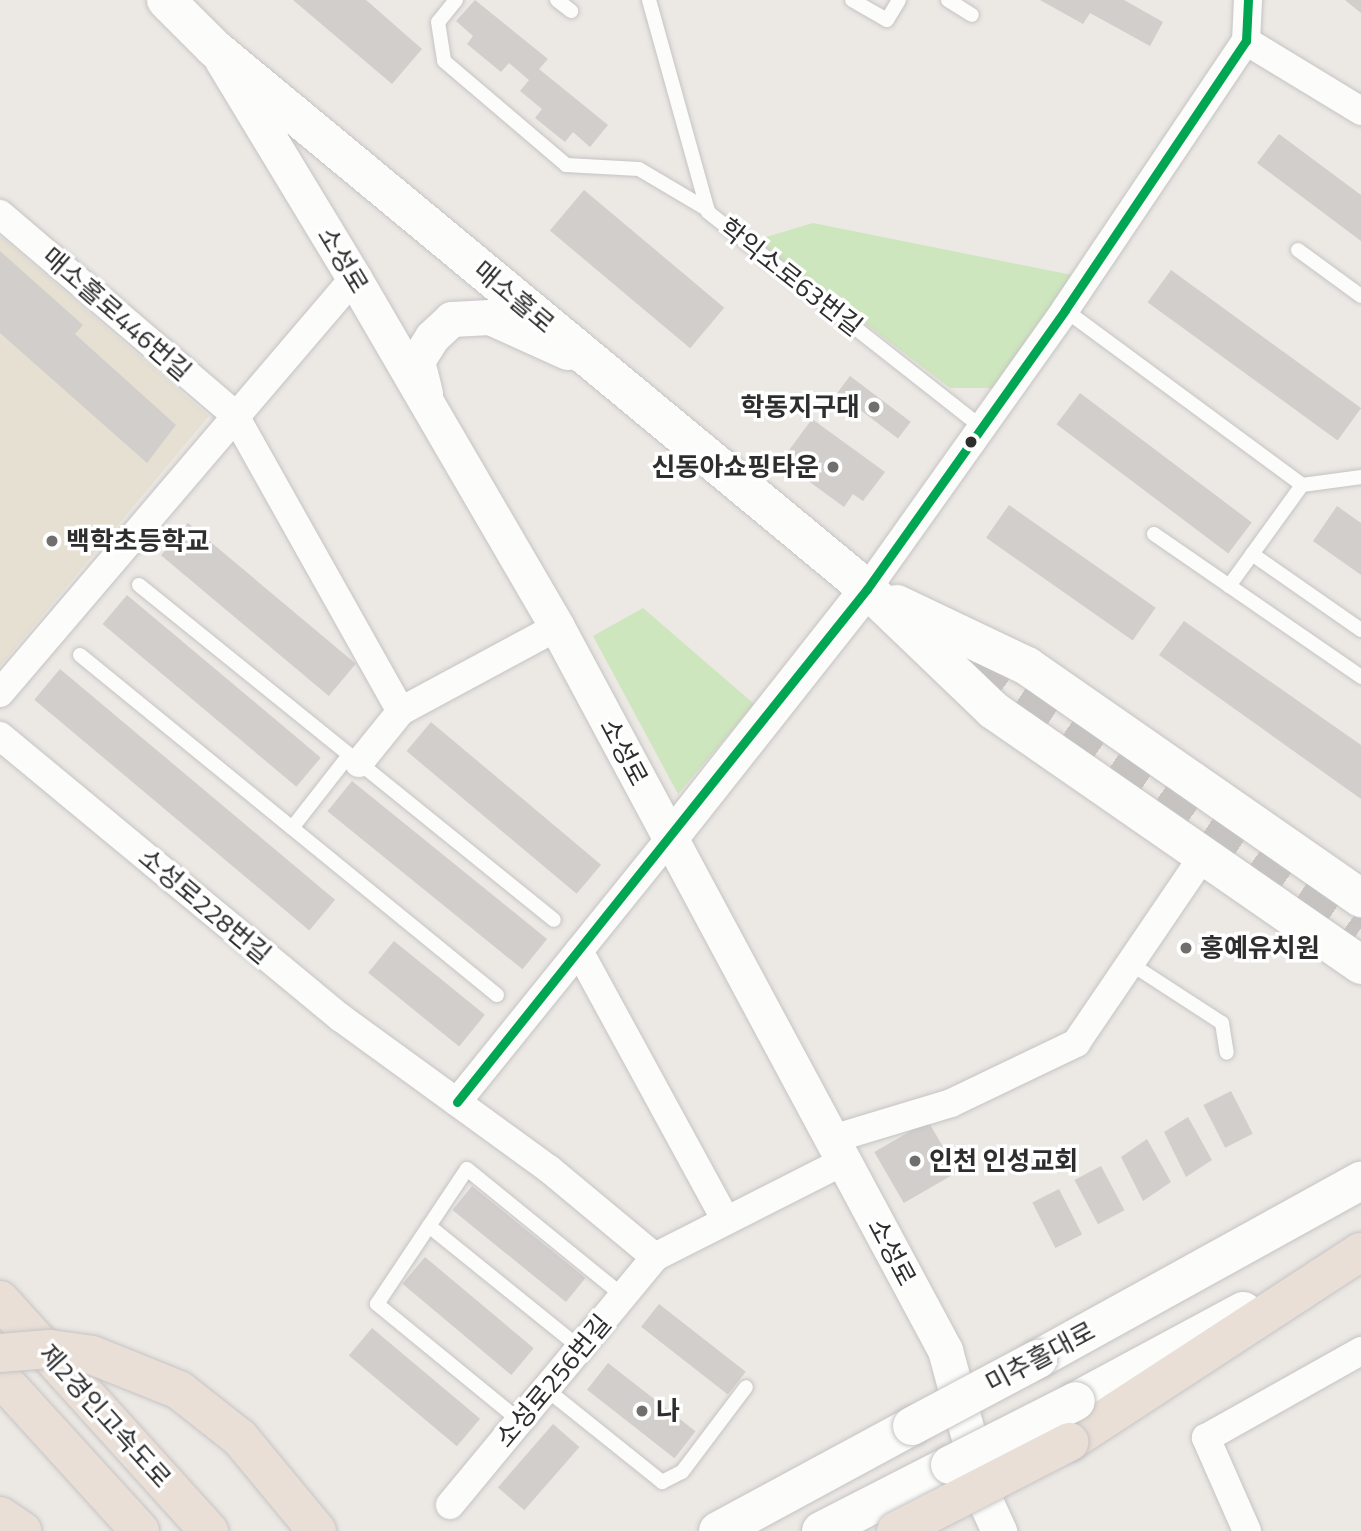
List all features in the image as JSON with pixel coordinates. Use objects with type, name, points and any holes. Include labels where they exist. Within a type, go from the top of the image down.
[{"type":"highway","points":[[896,1531],[1069,1441],[1361,1250]]},
{"type":"highway","name":"제2경인고속도로","points":[[0,1300],[209,1531]]},
{"type":"highway","points":[[0,1353],[50,1349],[92,1355],[179,1390],[240,1438],[317,1531]]},
{"type":"highway","name":"제2경인고속도로","points":[[0,1377],[140,1531]]},
{"type":"highway","points":[[0,1516],[22,1531]]},
{"type":"main road","name":"매소홀로","points":[[166,0],[214,48],[867,589]]},
{"type":"main road","name":"소성로","points":[[193,0],[214,48]]},
{"type":"main road","points":[[867,589],[993,710],[1359,964]]},
{"type":"main road","points":[[867,589],[1027,666],[1361,898]]},
{"type":"main road","name":"미추홀대로","points":[[718,1531],[1361,1181]]},
{"type":"main road","name":"미추홀대로","points":[[821,1531],[1076,1401],[1361,1250]]},
{"type":"street","points":[[655,1257],[550,1169],[457,1102],[867,589],[980,426],[1065,310],[1246,41],[1248,0]]},
{"type":"street","points":[[1246,41],[1361,111]]},
{"type":"street","name":"소성로","points":[[214,48],[354,278],[557,627],[945,1350],[987,1505],[999,1531]]},
{"type":"street","name":"매소홀로446번길","points":[[0,214],[234,414]]},
{"type":"street","points":[[0,693],[234,414],[354,278]]},
{"type":"street","points":[[429,406],[417,361],[432,337],[451,319],[490,317],[603,370]]},
{"type":"street","points":[[234,414],[401,712]]},
{"type":"street","points":[[354,759],[401,712],[557,627]]},
{"type":"street","name":"소성로228번길","points":[[0,736],[341,1017],[457,1102]]},
{"type":"street","name":"소성로256번길","points":[[450,1505],[655,1257],[726,1221],[838,1150],[951,1103],[1076,1043],[1128,962],[1203,856]]},
{"type":"street","points":[[579,951],[726,1221]]},
{"type":"street","points":[[1247,1531],[1206,1438],[1361,1351]]},
{"type":"lane","points":[[456,0],[438,22],[444,61],[566,165],[639,169],[708,210]]},
{"type":"lane","points":[[558,0],[571,11]]},
{"type":"lane","name":"학익소로63번길","points":[[649,0],[708,210],[980,426]]},
{"type":"lane","points":[[852,0],[887,20],[899,0]]},
{"type":"lane","points":[[948,0],[972,15]]},
{"type":"lane","points":[[1298,250],[1361,296]]},
{"type":"lane","points":[[1065,310],[1302,485],[1361,477]]},
{"type":"lane","points":[[1229,586],[1302,485]]},
{"type":"lane","points":[[1154,534],[1361,677]]},
{"type":"lane","points":[[1252,554],[1361,630]]},
{"type":"lane","points":[[138,585],[554,920]]},
{"type":"lane","points":[[80,655],[497,995]]},
{"type":"lane","points":[[292,828],[354,759]]},
{"type":"lane","points":[[1128,962],[1222,1023],[1227,1054]]},
{"type":"lane","points":[[520,1421],[377,1304],[467,1169],[624,1296]]},
{"type":"lane","points":[[429,1226],[580,1348]]},
{"type":"lane","points":[[546,1389],[662,1482],[682,1472],[746,1387]]},
{"type":"shaded area","name":"백학초등학교","points":[[0,236],[209,416],[0,666]]},
{"type":"green space","points":[[813,223],[1082,277],[994,388],[950,388],[756,240]]},
{"type":"green space","points":[[643,608],[754,704],[678,794],[593,636]]},
{"type":"building","points":[[293,0],[366,0],[422,49],[392,84]]},
{"type":"building","points":[[475,0],[548,59],[539,69],[608,125],[590,147],[573,132],[565,142],[535,118],[542,109],[520,91],[529,80],[509,63],[501,72],[467,44],[473,36],[456,21]]},
{"type":"building","points":[[1040,0],[1124,0],[1163,22],[1150,46],[1090,13],[1083,24]]},
{"type":"building","points":[[1345,0],[1361,0],[1361,13]]},
{"type":"building","points":[[1279,134],[1361,195],[1361,241],[1257,163]]},
{"type":"building","points":[[584,190],[724,308],[690,348],[550,231]]},
{"type":"building","points":[[0,251],[83,325],[75,334],[176,425],[147,463],[0,333]]},
{"type":"building","points":[[1171,270],[1361,408],[1338,440],[1147,302]]},
{"type":"building","name":"학동지구대","points":[[850,376],[911,422],[898,439],[837,393]]},
{"type":"building","points":[[1080,393],[1252,522],[1228,554],[1057,424]]},
{"type":"building","name":"신동아쇼핑타운","points":[[812,419],[885,472],[863,501],[853,494],[844,507],[781,461]]},
{"type":"building","points":[[1009,505],[1156,608],[1133,640],[986,538]]},
{"type":"building","points":[[1337,506],[1361,523],[1361,575],[1313,541]]},
{"type":"building","points":[[188,523],[356,664],[329,696],[161,555]]},
{"type":"building","points":[[127,595],[321,758],[296,787],[103,624]]},
{"type":"building","points":[[1184,621],[1361,745],[1361,799],[1159,655]]},
{"type":"building","points":[[60,669],[335,900],[309,930],[34,700]]},
{"type":"building","points":[[431,722],[601,865],[577,894],[407,751]]},
{"type":"building","points":[[352,781],[547,939],[523,969],[327,811]]},
{"type":"building","points":[[394,941],[485,1015],[459,1046],[368,973]]},
{"type":"building","points":[[1231,1091],[1253,1134],[1225,1148],[1203,1105]]},
{"type":"building","points":[[1188,1117],[1212,1160],[1186,1177],[1164,1132]]},
{"type":"building","name":"인천 인성교회","points":[[928,1121],[958,1172],[904,1203],[874,1152]]},
{"type":"building","points":[[1147,1139],[1171,1182],[1143,1201],[1121,1157]]},
{"type":"building","points":[[1101,1166],[1124,1210],[1098,1224],[1075,1180]]},
{"type":"building","points":[[472,1186],[585,1278],[566,1302],[452,1210]]},
{"type":"building","points":[[1059,1189],[1082,1234],[1055,1248],[1032,1203]]},
{"type":"building","points":[[425,1257],[534,1348],[511,1375],[403,1284]]},
{"type":"building","points":[[659,1304],[746,1372],[728,1395],[641,1327]]},
{"type":"building","points":[[372,1328],[480,1419],[457,1446],[349,1356]]},
{"type":"building","name":"나","points":[[608,1363],[695,1431],[675,1458],[587,1390]]},
{"type":"building","points":[[553,1424],[579,1447],[524,1510],[498,1487]]},
{"type":"tunnel","points":[[927,631],[1361,928]]},
{"type":"transit line","points":[[457,1102],[867,589],[1065,310],[1246,41],[1248,0]]},
{"type":"place","name":"학동지구대","points":[[874,407]]},
{"type":"place","name":"신동아쇼핑타운","points":[[833,467]]},
{"type":"place","name":"백학초등학교","points":[[52,541]]},
{"type":"place","name":"홍예유치원","points":[[1186,948]]},
{"type":"place","name":"인천 인성교회","points":[[915,1161]]},
{"type":"place","name":"나","points":[[642,1411]]}]
